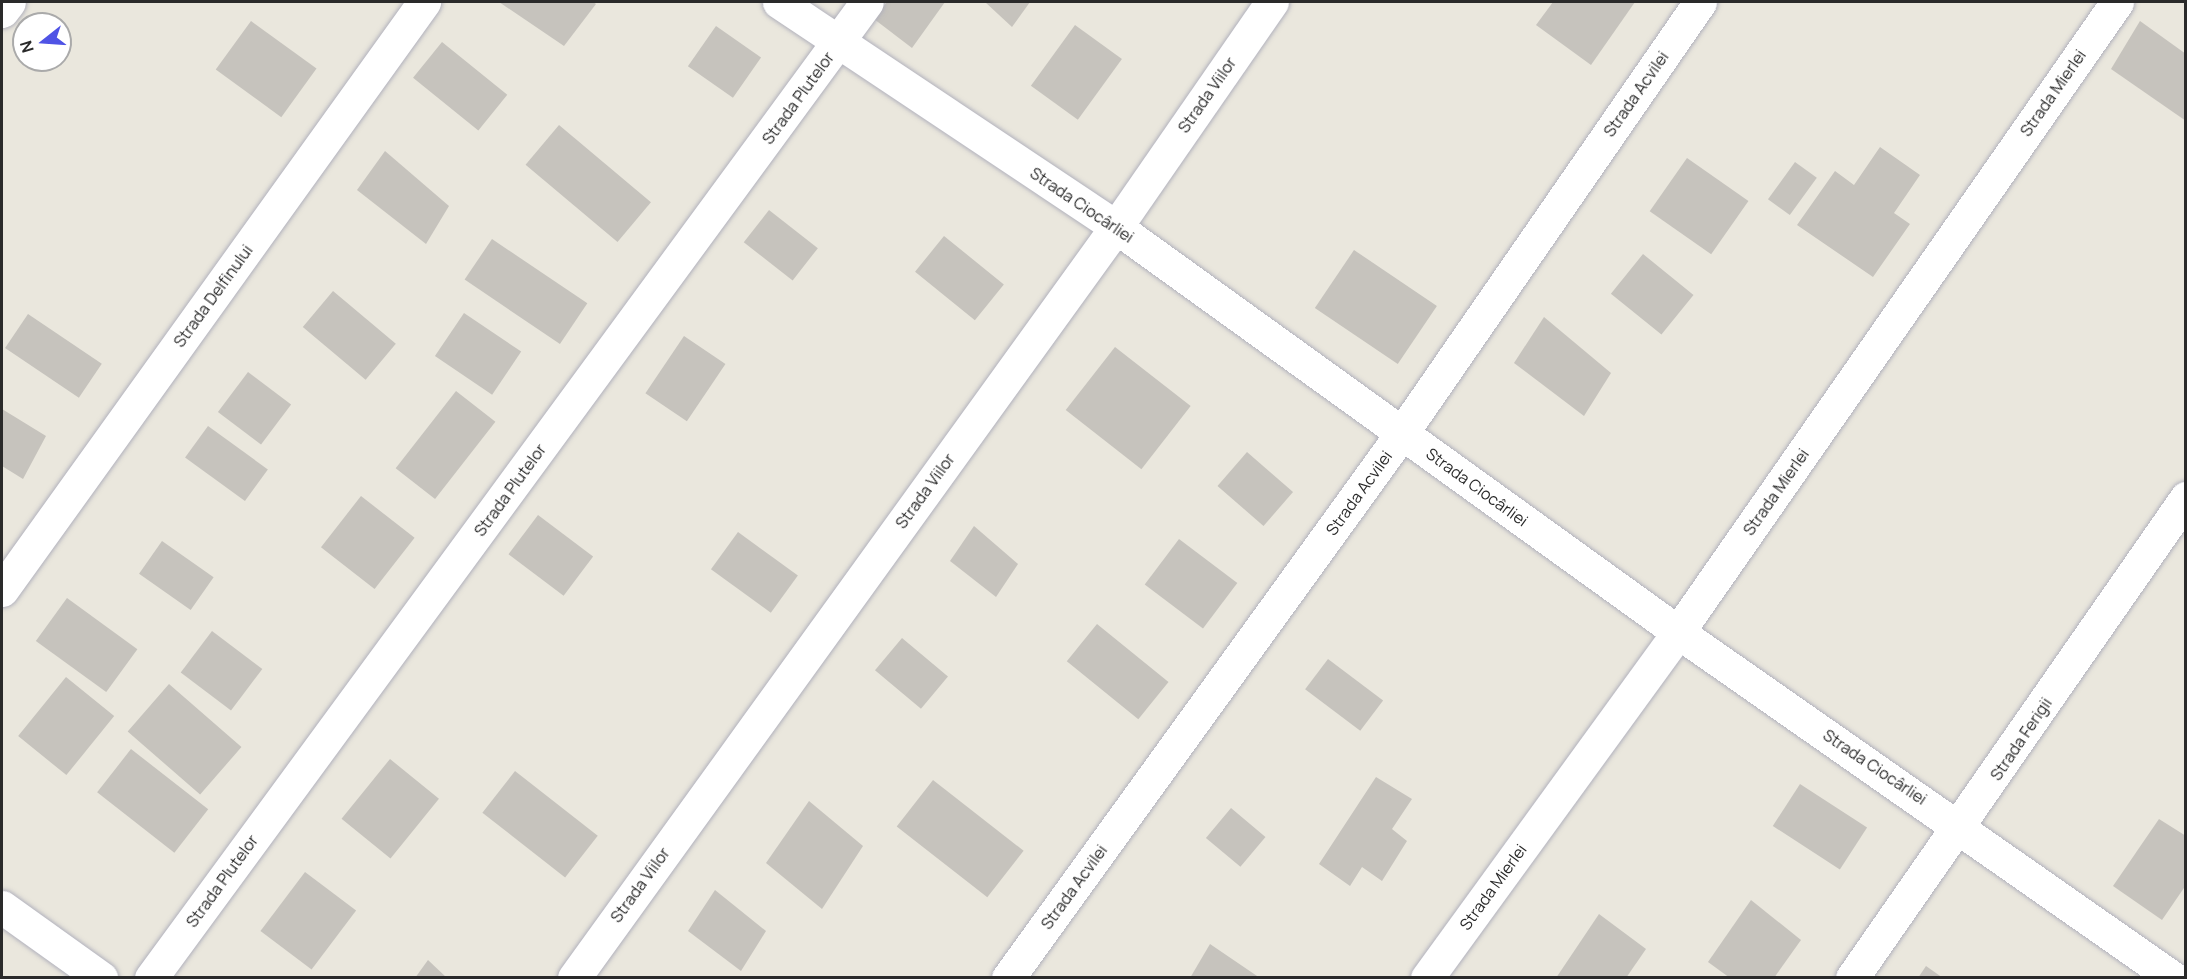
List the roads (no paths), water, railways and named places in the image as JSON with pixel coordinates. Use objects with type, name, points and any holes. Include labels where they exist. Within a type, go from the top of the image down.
[{"type":"street","points":[[2,11],[9,2]]},
{"type":"street","name":"Strada Delfinului","points":[[2,590],[424,2]]},
{"type":"street","name":"Strada Ciocârliei","points":[[779,2],[1116,228],[1678,632],[1962,825],[2172,978]]},
{"type":"street","name":"Strada Plutelor","points":[[151,978],[867,2]]},
{"type":"street","name":"Strada Viilor","points":[[574,978],[1116,228],[1272,2]]},
{"type":"street","name":"Strada Acvilei","points":[[1008,978],[1402,433],[1700,2]]},
{"type":"street","name":"Strada Mierlei","points":[[1428,978],[1678,632],[2117,2]]},
{"type":"street","name":"Strada Ferigii","points":[[1852,978],[1962,825],[2186,498]]},
{"type":"street","points":[[2,907],[101,978]]}]
